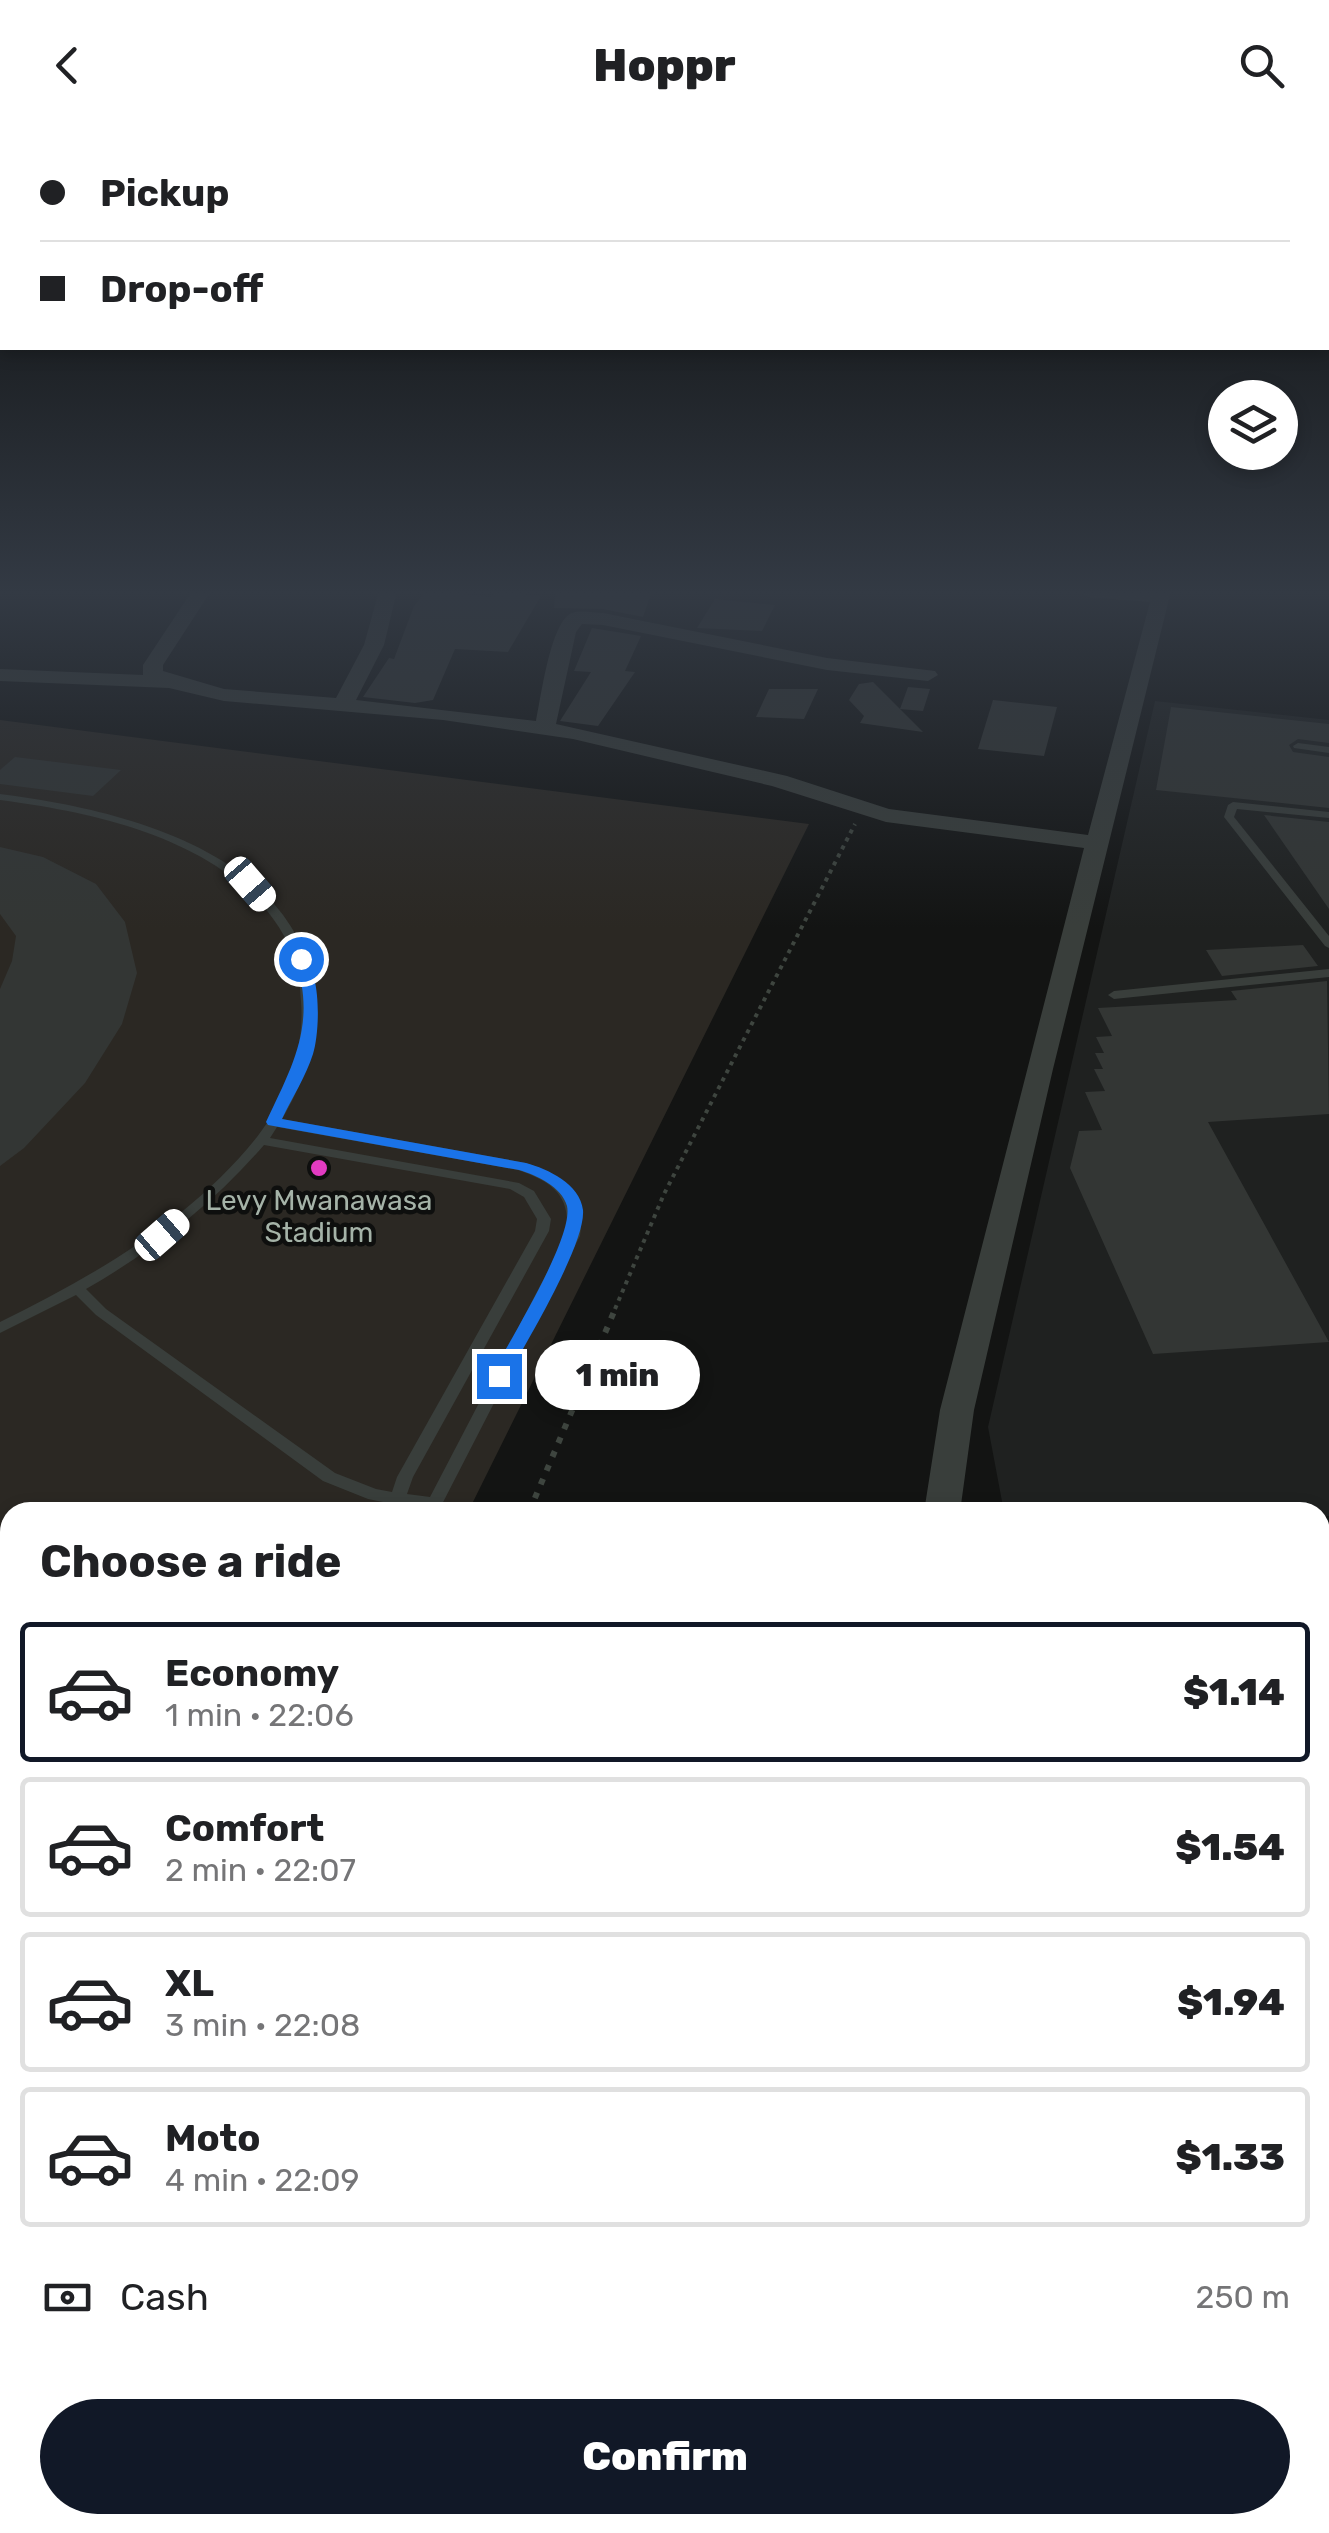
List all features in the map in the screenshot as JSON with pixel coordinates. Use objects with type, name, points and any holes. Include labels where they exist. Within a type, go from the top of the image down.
[{"type":"street","points":[[298,703],[443,714],[545,728],[763,777],[864,810],[1097,843]]},
{"type":"street","points":[[342,708],[344,703]]},
{"type":"street","points":[[545,728],[550,703]]},
{"type":"street","points":[[943,1502],[957,1410],[1133,703]]},
{"type":"lane","points":[[1298,746],[1329,750]]},
{"type":"lane","points":[[0,797],[116,818],[190,846],[250,884],[291,931],[311,988],[307,1052],[274,1122],[225,1181],[162,1235],[79,1290],[0,1328]]},
{"type":"lane","points":[[1329,815],[1233,804],[1229,816],[1329,944]]},
{"type":"lane","points":[[1114,995],[1329,973]]},
{"type":"lane","points":[[274,1122],[521,1166],[558,1181],[575,1208],[572,1236],[434,1502]]},
{"type":"lane","points":[[261,1140],[514,1186],[528,1194],[544,1219],[542,1232],[396,1502]]},
{"type":"lane","points":[[79,1290],[129,1332],[329,1476],[384,1502]]},
{"type":"path","points":[[533,1502],[664,1194],[864,810]]},
{"type":"shaded area","points":[[1155,703],[1329,720],[1329,1502],[1002,1502],[988,1427]]},
{"type":"shaded area","name":"Levy Mwanawasa Stadium","points":[[0,720],[809,824],[473,1502],[0,1502]]},
{"type":"building","points":[[571,703],[614,703],[598,726],[560,721]]},
{"type":"building","points":[[762,703],[811,703],[804,719],[756,717]]},
{"type":"building","points":[[852,703],[894,703],[923,732],[860,723],[864,716]]},
{"type":"building","points":[[902,703],[926,703],[923,711],[900,709]]},
{"type":"building","points":[[992,703],[1057,707],[1044,756],[978,749]]},
{"type":"building","points":[[1171,707],[1329,724],[1329,743],[1298,739],[1289,745],[1293,752],[1329,757],[1329,808],[1156,790]]},
{"type":"building","points":[[15,757],[121,770],[93,796],[0,784],[0,770]]},
{"type":"building","points":[[1264,815],[1329,822],[1329,909]]},
{"type":"building","points":[[0,847],[43,857],[96,884],[125,922],[137,973],[122,1024],[85,1083],[24,1148],[0,1166],[0,989],[12,961],[16,936],[0,914]]},
{"type":"building","points":[[1303,945],[1318,966],[1222,976],[1206,950]]},
{"type":"building","points":[[1327,981],[1329,1114],[1208,1122],[1329,1342],[1153,1354],[1070,1168],[1079,1131],[1102,1130],[1085,1092],[1105,1091],[1094,1069],[1103,1069],[1095,1053],[1104,1053],[1096,1037],[1112,1036],[1098,1008],[1237,1000],[1231,991]]},
{"type":"place","name":"Levy Mwanawasa Stadium","points":[[319,1168]]},
{"type":"route","points":[[301,959],[311,988],[307,1052],[274,1122],[521,1166],[558,1181],[569,1194],[575,1208],[572,1236],[499,1376]]}]
